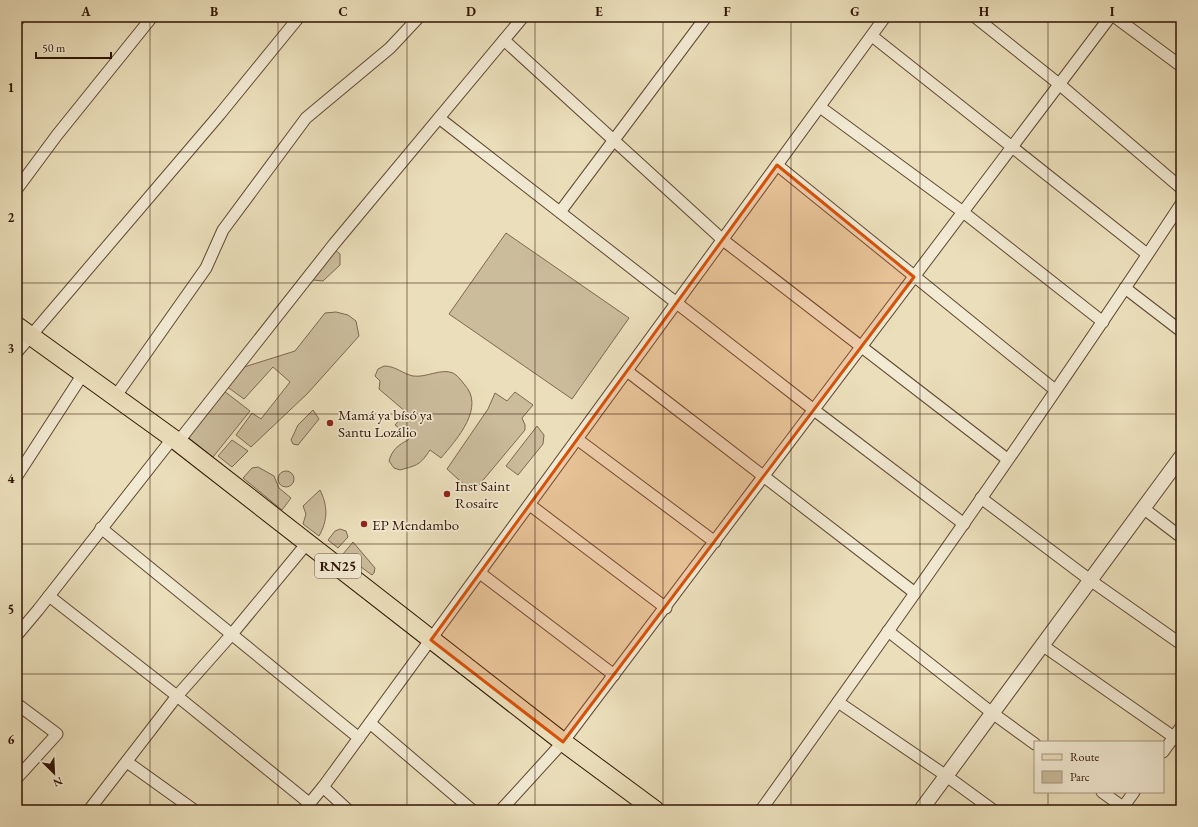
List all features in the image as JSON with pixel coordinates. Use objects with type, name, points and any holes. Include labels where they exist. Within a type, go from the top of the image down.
[{"type":"main road","name":"RN25","points":[[23,331],[175,440],[563,742],[655,810]]},
{"type":"street","points":[[17,21],[21,17]]},
{"type":"street","points":[[17,188],[57,135],[152,17]]},
{"type":"street","points":[[17,352],[23,331],[220,114],[299,17]]},
{"type":"street","points":[[115,397],[206,268],[223,230],[306,118],[390,48],[419,17]]},
{"type":"street","points":[[17,635],[101,528],[523,17]]},
{"type":"street","points":[[560,212],[706,17]]},
{"type":"street","points":[[49,596],[177,696],[306,806],[323,788],[885,17]]},
{"type":"street","points":[[975,17],[1059,84],[1181,188]]},
{"type":"street","points":[[501,810],[563,742],[666,608],[1110,17]]},
{"type":"street","points":[[1115,17],[1181,66]]},
{"type":"street","points":[[872,36],[1013,146],[1147,254]]},
{"type":"street","points":[[504,40],[723,240],[861,348],[1007,459]]},
{"type":"street","points":[[820,107],[963,212],[1103,322]]},
{"type":"street","points":[[439,118],[814,410],[964,524]]},
{"type":"street","points":[[777,165],[1055,390]]},
{"type":"street","points":[[761,810],[964,524],[1007,459],[1103,322],[1147,254],[1180,208]]},
{"type":"street","points":[[1125,288],[1181,331]]},
{"type":"street","points":[[627,371],[915,593]]},
{"type":"street","points":[[17,476],[83,374]]},
{"type":"street","points":[[576,439],[715,542]]},
{"type":"street","points":[[921,810],[945,775],[1181,457]]},
{"type":"street","points":[[981,498],[1090,580],[1181,644]]},
{"type":"street","points":[[530,505],[666,608]]},
{"type":"street","points":[[1143,508],[1181,537]]},
{"type":"street","points":[[101,528],[359,738]]},
{"type":"street","points":[[89,810],[177,696],[232,634],[308,542]]},
{"type":"street","points":[[480,573],[614,675]]},
{"type":"street","points":[[888,631],[1034,743]]},
{"type":"street","points":[[1042,645],[1177,740]]},
{"type":"street","points":[[838,702],[945,775],[993,810]]},
{"type":"street","points":[[17,704],[57,734],[17,778]]},
{"type":"street","points":[[370,723],[472,810]]},
{"type":"street","points":[[1164,751],[1177,740],[1181,727]]},
{"type":"street","points":[[127,762],[194,810]]},
{"type":"street","points":[[323,788],[348,810]]},
{"type":"street","points":[[1103,793],[1124,809],[1133,793]]},
{"type":"highlighted area","points":[[777,165],[914,277],[563,742],[431,640]]},
{"type":"green space","points":[[506,233],[629,318],[572,399],[449,314]]},
{"type":"green space","points":[[335,250],[340,254],[340,265],[323,281],[313,280]]},
{"type":"green space","points":[[336,312],[348,315],[356,321],[359,336],[308,393],[251,447],[236,435],[252,413],[261,419],[290,382],[273,367],[244,399],[226,386],[241,368],[295,351],[325,313]]},
{"type":"green space","points":[[384,366],[392,367],[413,376],[423,376],[438,372],[453,373],[460,379],[470,393],[472,403],[471,413],[467,422],[441,458],[430,450],[424,459],[418,464],[400,470],[394,468],[389,461],[390,457],[398,446],[408,440],[410,436],[395,425],[406,412],[379,389],[380,381],[375,376],[378,369]]},
{"type":"green space","points":[[224,391],[250,411],[213,457],[187,437]]},
{"type":"green space","points":[[515,392],[533,405],[522,418],[525,425],[525,430],[479,485],[470,490],[447,469],[488,409],[495,393],[507,401]]},
{"type":"green space","points":[[313,410],[319,419],[298,445],[293,444],[291,440],[298,425]]},
{"type":"green space","points":[[537,426],[544,435],[543,444],[518,475],[506,466]]},
{"type":"green space","points":[[232,440],[248,451],[232,467],[218,456]]},
{"type":"green space","points":[[258,467],[274,476],[279,488],[291,498],[282,510],[243,478],[252,468]]},
{"type":"green space","points":[[283,471],[289,471],[294,476],[292,485],[289,487],[283,487],[278,482],[278,476]]},
{"type":"green space","points":[[320,490],[326,507],[326,513],[324,524],[319,536],[303,524],[306,514],[303,506]]},
{"type":"green space","points":[[340,529],[346,531],[348,537],[338,548],[328,540],[335,531]]},
{"type":"green space","points":[[353,542],[375,568],[372,575],[343,554]]},
{"type":"place","name":"Mamá ya bísó ya Santu Lozálio","points":[[330,423]]},
{"type":"place","name":"Inst Saint Rosaire","points":[[447,494]]},
{"type":"place","name":"EP Mendambo","points":[[364,524]]}]
